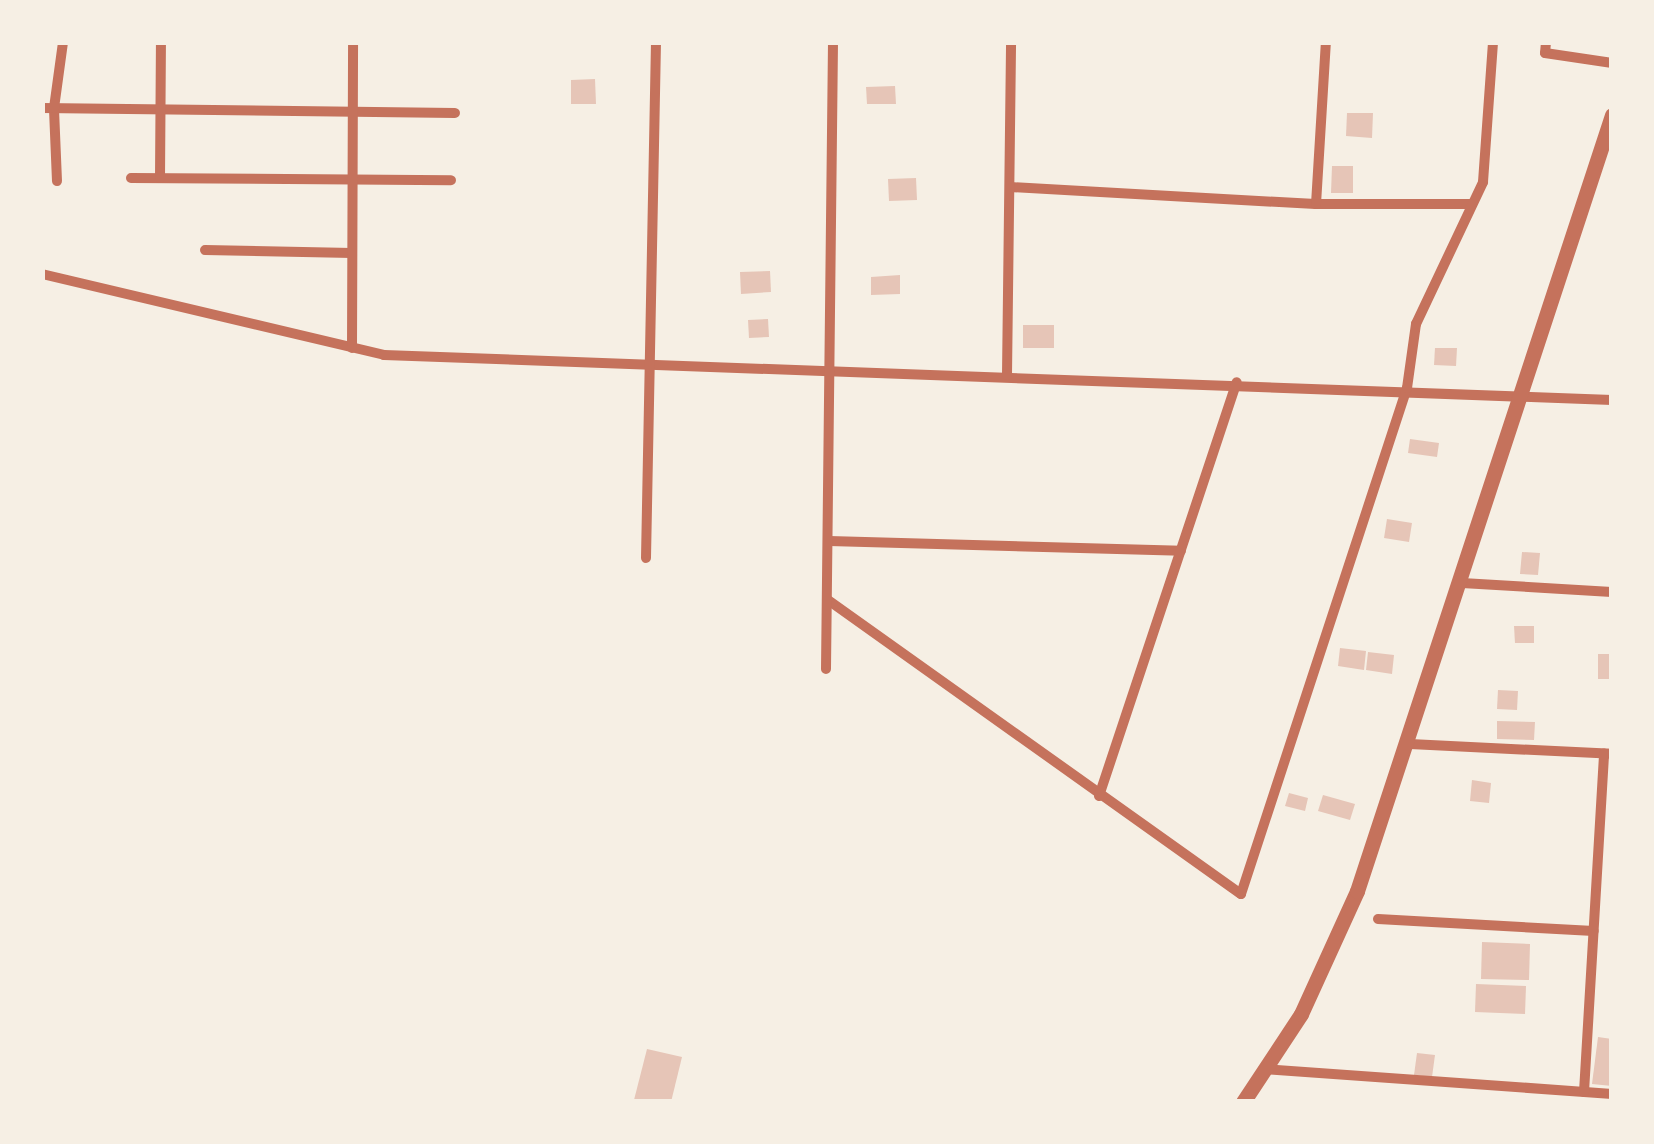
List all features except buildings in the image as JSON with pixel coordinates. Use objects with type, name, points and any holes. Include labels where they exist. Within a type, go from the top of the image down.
[{"type":"street","points":[[57,181],[48,108],[63,42]]},
{"type":"street","points":[[160,178],[161,42]]},
{"type":"street","points":[[352,348],[353,42]]},
{"type":"street","points":[[646,558],[656,42]]},
{"type":"street","points":[[826,669],[833,372],[833,42]]},
{"type":"street","points":[[1008,375],[1011,42]]},
{"type":"street","points":[[1316,204],[1326,42]]},
{"type":"street","points":[[828,600],[1241,894],[1407,388],[1416,324],[1483,182],[1493,42]]},
{"type":"street","points":[[1546,42],[1545,53],[1612,64]]},
{"type":"street","points":[[48,108],[455,112]]},
{"type":"street","points":[[1243,1102],[1302,1014],[1341,926],[1410,744],[1612,114]]},
{"type":"street","points":[[131,178],[451,180]]},
{"type":"street","points":[[1010,187],[1316,204],[1472,204]]},
{"type":"street","points":[[205,250],[352,253]]},
{"type":"street","points":[[42,274],[352,348],[538,362],[651,360],[833,372],[1523,392],[1612,400]]},
{"type":"street","points":[[1099,796],[1237,382]]},
{"type":"street","points":[[829,541],[1180,551]]},
{"type":"street","points":[[1462,583],[1612,592]]},
{"type":"street","points":[[1410,744],[1608,754],[1584,1092]]},
{"type":"street","points":[[1378,919],[1594,932]]},
{"type":"street","points":[[1264,1069],[1612,1094]]}]
